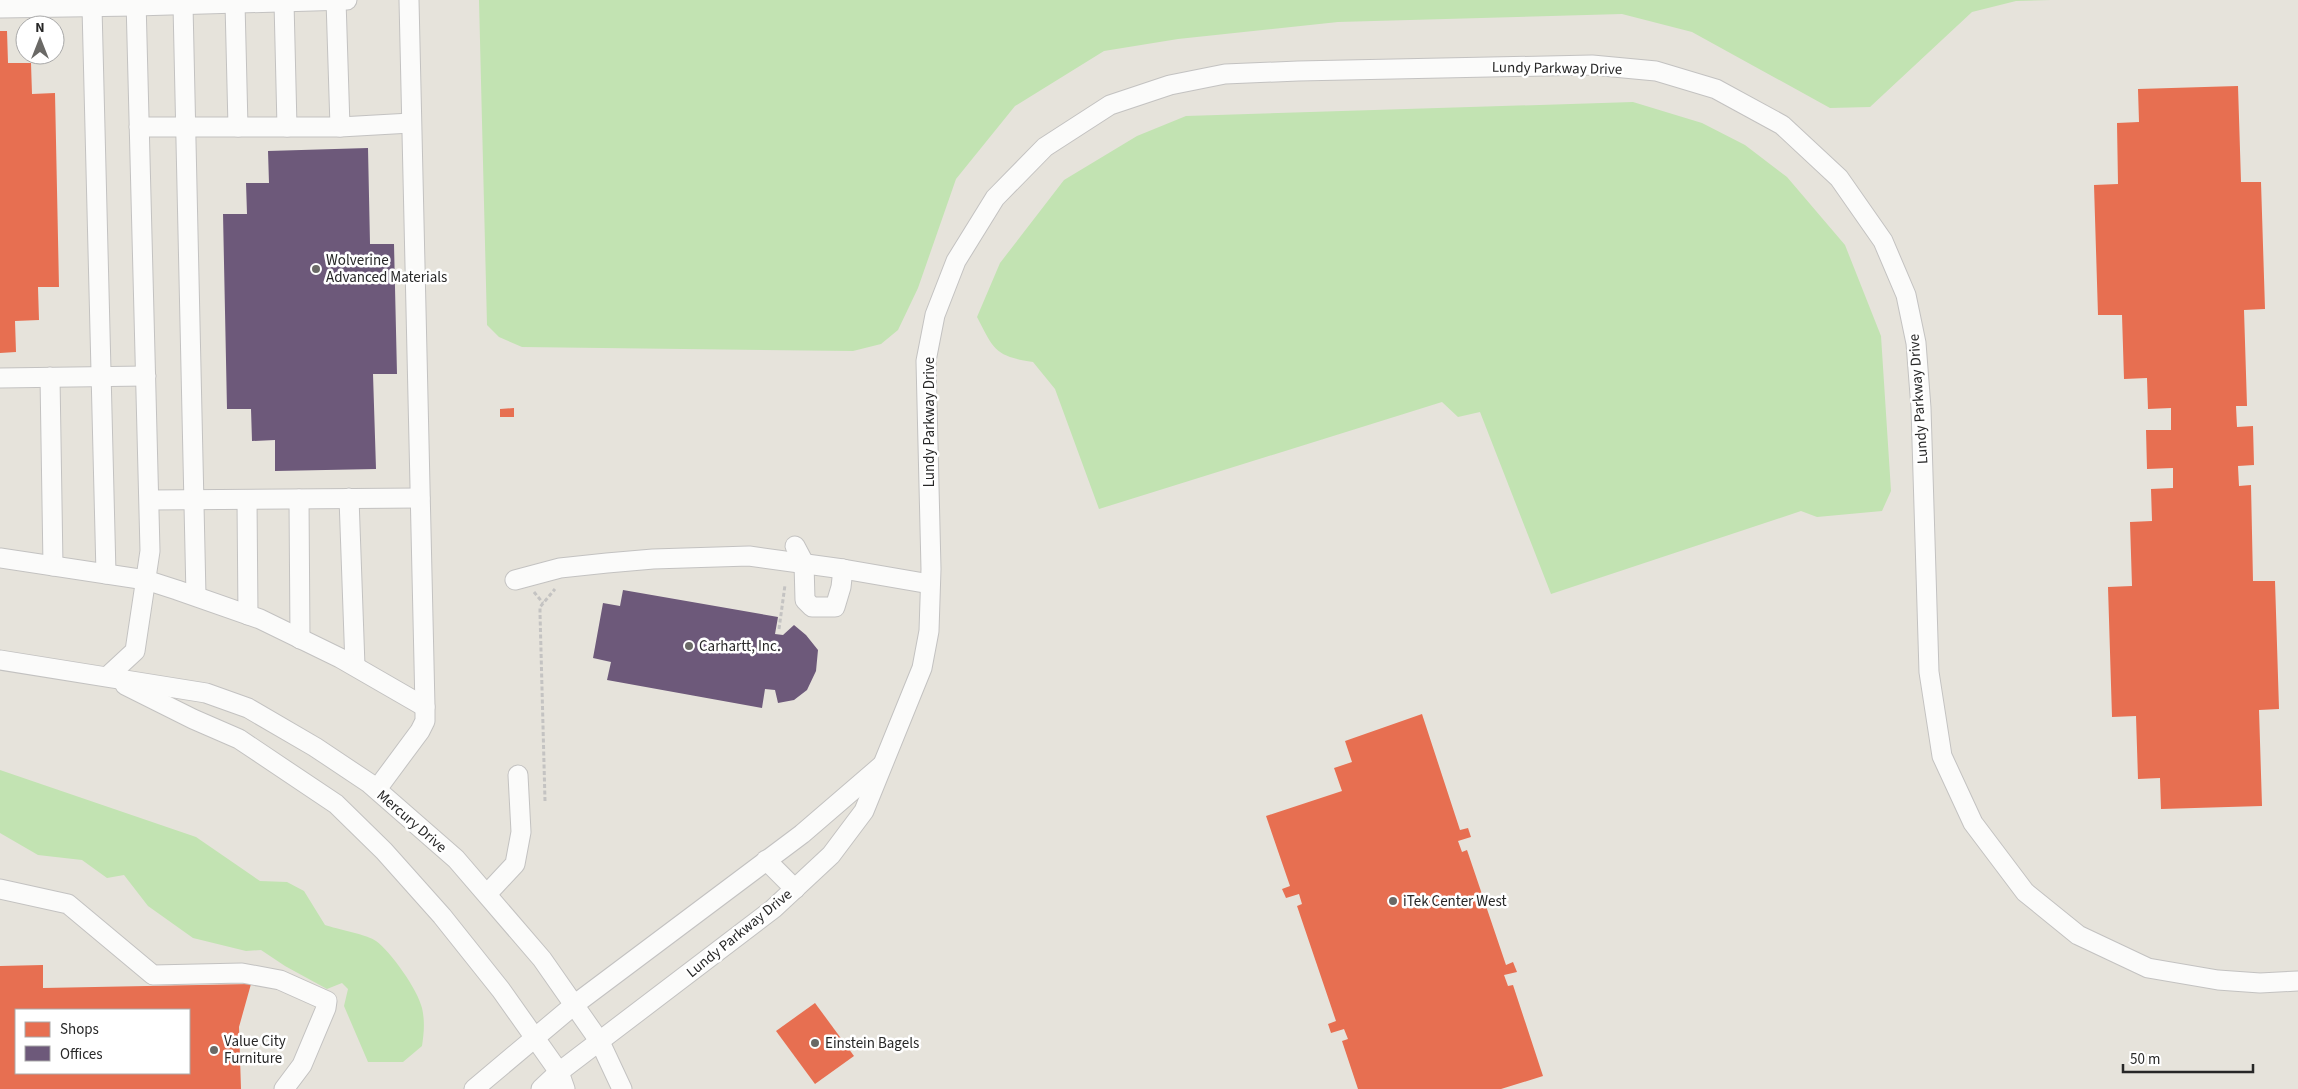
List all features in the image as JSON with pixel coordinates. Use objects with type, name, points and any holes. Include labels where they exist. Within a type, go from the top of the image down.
[{"type":"street","points":[[336,0],[340,127]]},
{"type":"street","points":[[0,8],[92,7],[136,3],[183,5],[347,0]]},
{"type":"street","points":[[377,789],[420,731],[424,721],[425,706],[408,0]]},
{"type":"street","points":[[284,2],[287,127]]},
{"type":"street","points":[[108,676],[134,651],[150,551],[136,3]]},
{"type":"street","points":[[236,3],[238,127]]},
{"type":"street","points":[[183,5],[196,596]]},
{"type":"street","points":[[92,7],[106,574]]},
{"type":"street","name":"Lundy Parkway Drive","points":[[541,1089],[562,1081],[600,1042],[773,909],[831,855],[864,812],[922,668],[929,631],[930,584],[926,361],[935,315],[956,261],[995,198],[1045,147],[1110,105],[1170,85],[1225,74],[1592,66],[1656,71],[1716,88],[1782,125],[1839,178],[1883,241],[1906,295],[1916,343],[1921,408],[1929,672],[1942,756],[1973,823],[2025,892],[2078,935],[2148,968],[2218,980],[2260,983],[2298,981]]},
{"type":"street","points":[[139,127],[340,127],[411,123]]},
{"type":"street","points":[[0,378],[146,376]]},
{"type":"street","points":[[50,377],[53,566]]},
{"type":"street","points":[[350,498],[355,666]]},
{"type":"street","points":[[150,500],[420,498]]},
{"type":"street","points":[[299,499],[300,638]]},
{"type":"street","points":[[247,500],[248,615]]},
{"type":"street","points":[[795,546],[804,563],[805,600],[812,607],[835,606],[841,587],[843,569]]},
{"type":"street","points":[[515,580],[560,568],[653,559],[749,556],[843,569],[930,584]]},
{"type":"street","points":[[0,558],[146,580],[196,596],[248,615],[300,638],[355,666],[425,706]]},
{"type":"street","name":"Mercury Drive","points":[[0,660],[206,693],[248,708],[315,747],[377,789],[456,859],[542,959],[600,1042],[622,1089]]},
{"type":"street","name":"Mercury Drive","points":[[108,676],[193,720],[239,739],[336,804],[384,851],[442,916],[501,990],[562,1081]]},
{"type":"street","name":"Lundy Parkway Drive","points":[[474,1089],[574,1005],[802,834],[884,764]]},
{"type":"street","points":[[487,894],[515,864],[521,832],[518,775]]},
{"type":"street","points":[[766,860],[794,889]]},
{"type":"street","points":[[0,889],[68,904],[152,975],[242,973],[280,980],[327,1000],[326,1008],[302,1065],[284,1089]]},
{"type":"path","points":[[779,629],[786,582]]},
{"type":"path","points":[[545,801],[540,612],[543,603],[557,587]]},
{"type":"path","points":[[533,591],[543,603]]},
{"type":"green space","points":[[479,0],[2051,0],[2016,1],[1972,12],[1870,107],[1830,108],[1692,32],[1622,14],[1338,22],[1178,39],[1104,51],[1015,106],[956,179],[918,288],[898,330],[881,344],[853,351],[522,347],[499,337],[487,325]]},
{"type":"green space","points":[[1633,102],[1702,123],[1745,145],[1787,177],[1845,245],[1881,336],[1891,491],[1882,511],[1817,517],[1801,511],[1551,594],[1480,412],[1458,417],[1442,402],[1099,509],[1055,389],[1033,362],[1011,357],[997,350],[977,317],[1000,263],[1064,180],[1137,136],[1186,116]]},
{"type":"green space","points":[[0,770],[196,837],[260,881],[287,882],[304,891],[325,925],[360,934],[376,941],[396,962],[410,982],[422,1008],[424,1027],[422,1046],[403,1062],[368,1062],[344,1006],[348,989],[342,983],[327,989],[285,966],[261,950],[246,951],[193,938],[148,906],[124,875],[107,878],[82,860],[38,855],[0,833]]},
{"type":"building: Shops","points":[[0,31],[7,31],[8,63],[31,65],[32,94],[55,93],[59,287],[38,287],[39,320],[15,321],[16,352],[0,353]]},
{"type":"building: Shops","points":[[2238,86],[2241,182],[2261,182],[2265,309],[2244,310],[2247,406],[2236,406],[2237,427],[2253,426],[2254,465],[2238,466],[2239,486],[2251,485],[2253,581],[2275,581],[2279,709],[2259,710],[2262,806],[2161,809],[2160,778],[2138,779],[2136,716],[2112,717],[2108,587],[2132,586],[2130,522],[2152,521],[2151,489],[2173,488],[2173,468],[2147,469],[2146,430],[2171,430],[2171,408],[2148,409],[2147,378],[2124,379],[2122,315],[2098,315],[2094,185],[2118,184],[2117,123],[2139,122],[2138,89]]},
{"type":"building: Shops","points":[[514,408],[514,417],[500,417],[500,409]]},
{"type":"building: Shops","name":"iTek Center West","points":[[1422,714],[1460,830],[1468,828],[1471,837],[1458,841],[1462,852],[1467,850],[1506,965],[1513,962],[1517,972],[1504,975],[1508,986],[1513,985],[1543,1076],[1501,1089],[1358,1089],[1342,1041],[1348,1039],[1344,1029],[1331,1033],[1328,1024],[1336,1021],[1297,906],[1302,904],[1299,894],[1286,898],[1282,889],[1290,886],[1266,816],[1342,791],[1334,768],[1352,762],[1345,741]]},
{"type":"building: Shops","name":"Value City Furniture","points":[[43,965],[43,988],[251,984],[239,1027],[241,1089],[0,1089],[0,966]]},
{"type":"building: Shops","points":[[815,1003],[854,1056],[815,1084],[776,1031]]},
{"type":"building: Offices","points":[[368,148],[370,244],[394,244],[397,374],[373,374],[376,469],[275,471],[275,440],[252,441],[251,409],[227,409],[223,214],[247,214],[246,183],[269,183],[268,151]]},
{"type":"building: Offices","points":[[623,590],[778,617],[775,634],[783,635],[794,625],[806,635],[818,650],[816,671],[807,690],[794,700],[778,703],[775,690],[765,689],[762,708],[607,680],[611,662],[593,658],[603,603],[620,606]]},
{"type":"place","name":"Wolverine Advanced Materials","points":[[316,269]]},
{"type":"place","name":"Carhartt, Inc.","points":[[689,646]]},
{"type":"place","name":"iTek Center West","points":[[1393,901]]},
{"type":"place","name":"Einstein Bagels","points":[[815,1043]]},
{"type":"place","name":"Value City Furniture","points":[[214,1050]]}]
